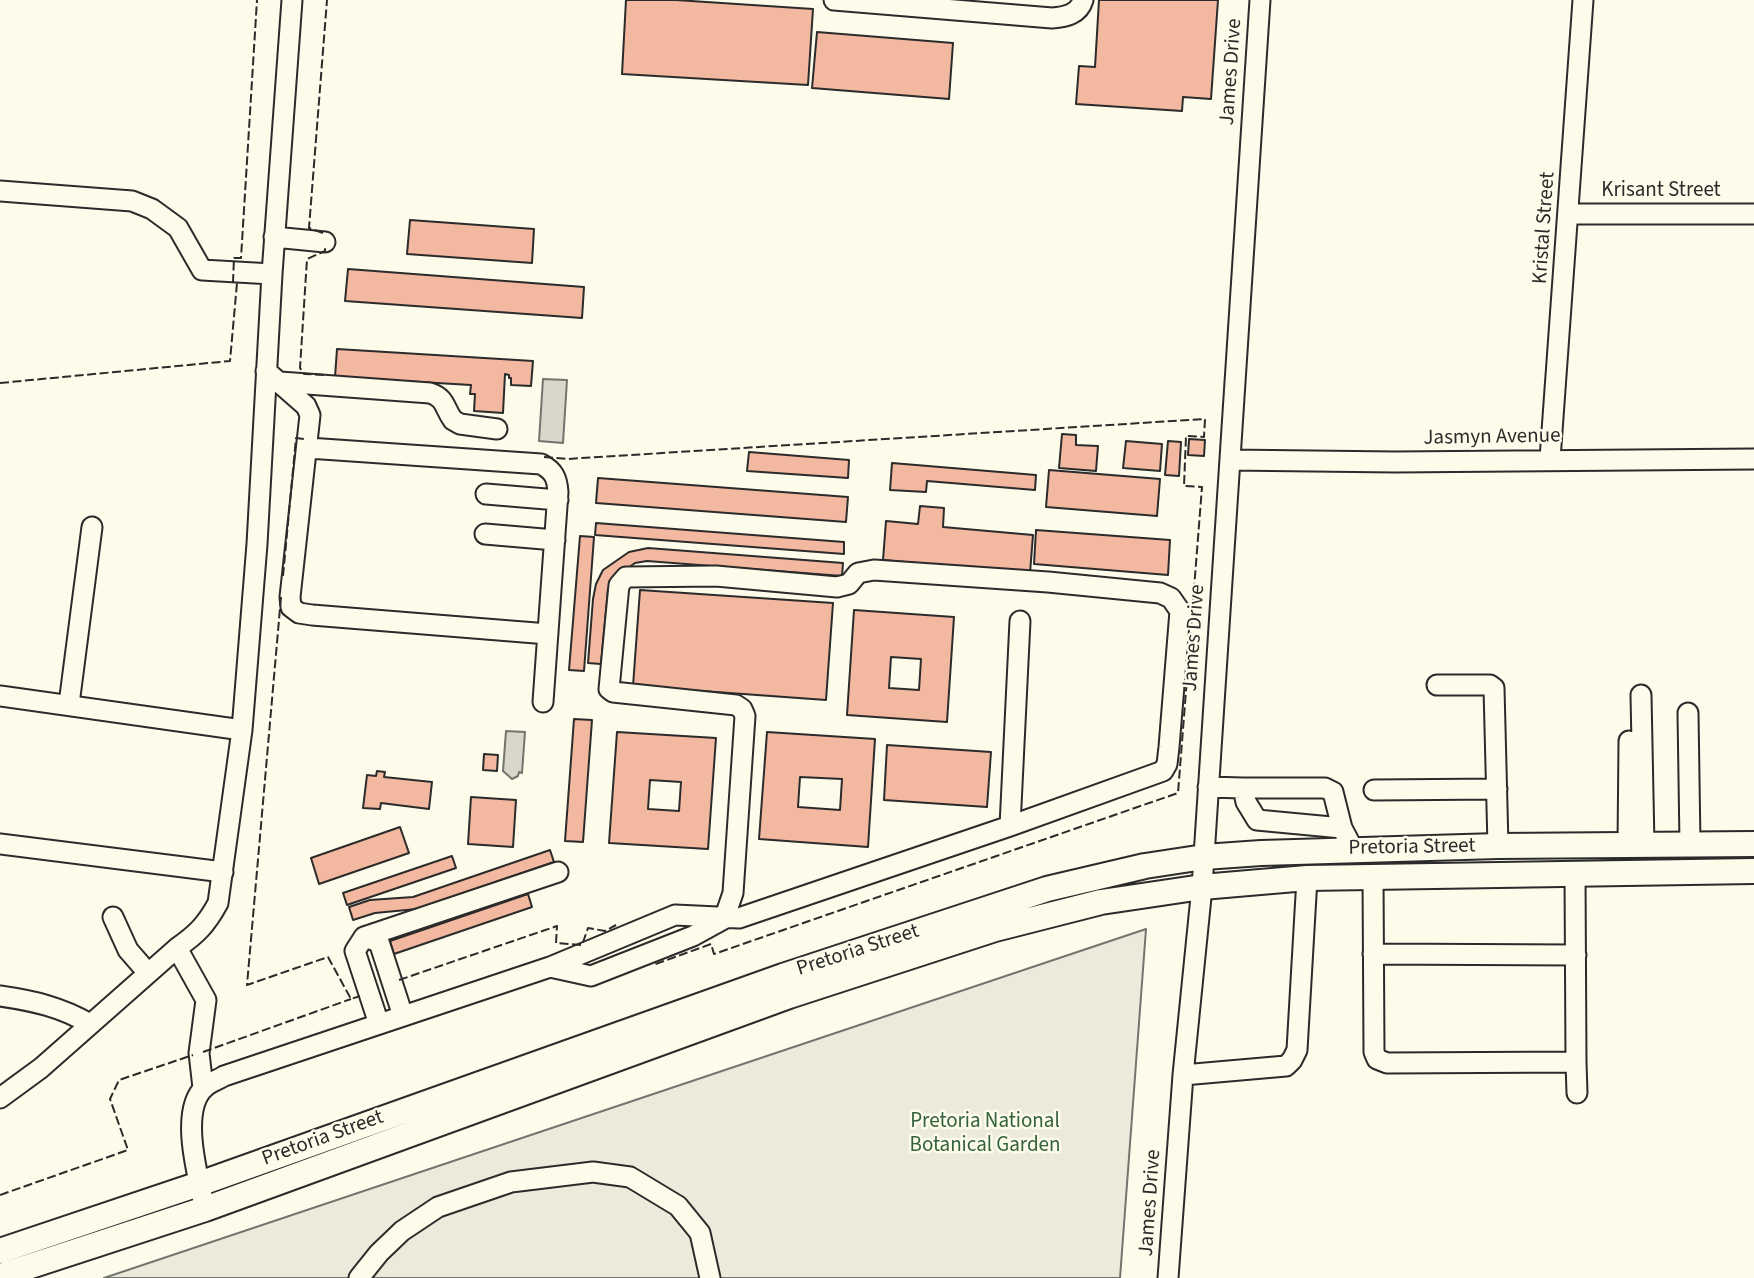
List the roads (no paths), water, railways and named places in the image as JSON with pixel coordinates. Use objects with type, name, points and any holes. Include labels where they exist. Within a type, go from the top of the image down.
[{"type":"main road","name":"Pretoria Street","points":[[0,1251],[200,1184],[770,981],[1047,889],[1113,872],[1204,857],[1261,853],[1347,838],[1498,846],[1754,844]]},
{"type":"main road","name":"Pretoria Street","points":[[0,1276],[205,1209],[776,1001],[995,929],[1101,902],[1202,887],[1307,878],[1754,871]]},
{"type":"street","points":[[0,1098],[41,1068],[207,924],[218,903],[242,730],[273,377],[272,274],[292,0]]},
{"type":"street","points":[[834,0],[1052,18],[1066,17],[1075,12],[1083,4],[1083,0]]},
{"type":"street","name":"James Drive","points":[[1168,1278],[1183,1075],[1202,887],[1260,0]]},
{"type":"street","name":"Kristal Street","points":[[1550,459],[1583,0]]},
{"type":"street","points":[[0,191],[132,201],[152,209],[178,228],[202,270],[272,274]]},
{"type":"street","name":"Krisant Street","points":[[1569,214],[1754,214]]},
{"type":"street","points":[[274,237],[325,242]]},
{"type":"street","points":[[273,377],[430,393],[444,401],[453,420],[460,424],[497,429]]},
{"type":"street","points":[[273,377],[306,406],[310,415],[309,448],[290,597],[292,607],[299,613],[312,615],[548,634]]},
{"type":"street","points":[[309,448],[541,464],[551,469],[557,478],[558,500],[543,702]]},
{"type":"street","name":"Jasmyn Avenue","points":[[1230,460],[1395,462],[1754,459]]},
{"type":"street","points":[[486,494],[558,500]]},
{"type":"street","points":[[69,704],[92,527]]},
{"type":"street","points":[[485,534],[555,540]]},
{"type":"street","points":[[203,1087],[224,1076],[550,967],[675,915],[724,919],[739,918],[1163,771],[1167,764],[1169,747],[1180,611],[1171,598],[1160,593],[1048,582],[874,570],[858,573],[849,584],[837,587],[716,576],[626,577],[619,584],[609,689],[613,692],[737,705],[745,716],[733,893],[724,919]]},
{"type":"street","points":[[1010,826],[1020,621]]},
{"type":"street","points":[[1437,685],[1490,685],[1494,688],[1498,846]]},
{"type":"street","points":[[1636,845],[1641,695]]},
{"type":"street","points":[[0,696],[242,730]]},
{"type":"street","points":[[1630,712],[1636,845]]},
{"type":"street","points":[[1688,713],[1690,844]]},
{"type":"street","points":[[1208,787],[1325,788],[1333,792],[1337,801],[1347,838],[1257,820],[1246,802],[1243,788]]},
{"type":"street","points":[[1374,790],[1497,789]]},
{"type":"street","points":[[1261,853],[1266,822]]},
{"type":"street","points":[[0,844],[223,872]]},
{"type":"street","points":[[379,1024],[355,951],[364,937],[558,872]]},
{"type":"street","points":[[1575,873],[1577,1093]]},
{"type":"street","points":[[1373,876],[1374,1052],[1377,1059],[1387,1063],[1576,1062]]},
{"type":"street","points":[[1183,1075],[1286,1066],[1292,1060],[1297,1050],[1307,878]]},
{"type":"street","points":[[113,917],[128,950],[148,973]]},
{"type":"street","points":[[364,937],[379,942],[403,1016]]},
{"type":"street","points":[[177,948],[206,1000],[199,1053],[203,1087],[191,1122],[192,1143],[205,1209]]},
{"type":"street","points":[[1373,954],[1576,955]]},
{"type":"street","points":[[0,996],[41,1002],[90,1024]]},
{"type":"street","points":[[359,1278],[379,1253],[402,1231],[438,1207],[511,1182],[593,1172],[630,1177],[678,1206],[700,1233],[710,1278]]},
{"type":"park label","name":"Pretoria National Botanical Garden","points":[[985,1134]]}]
